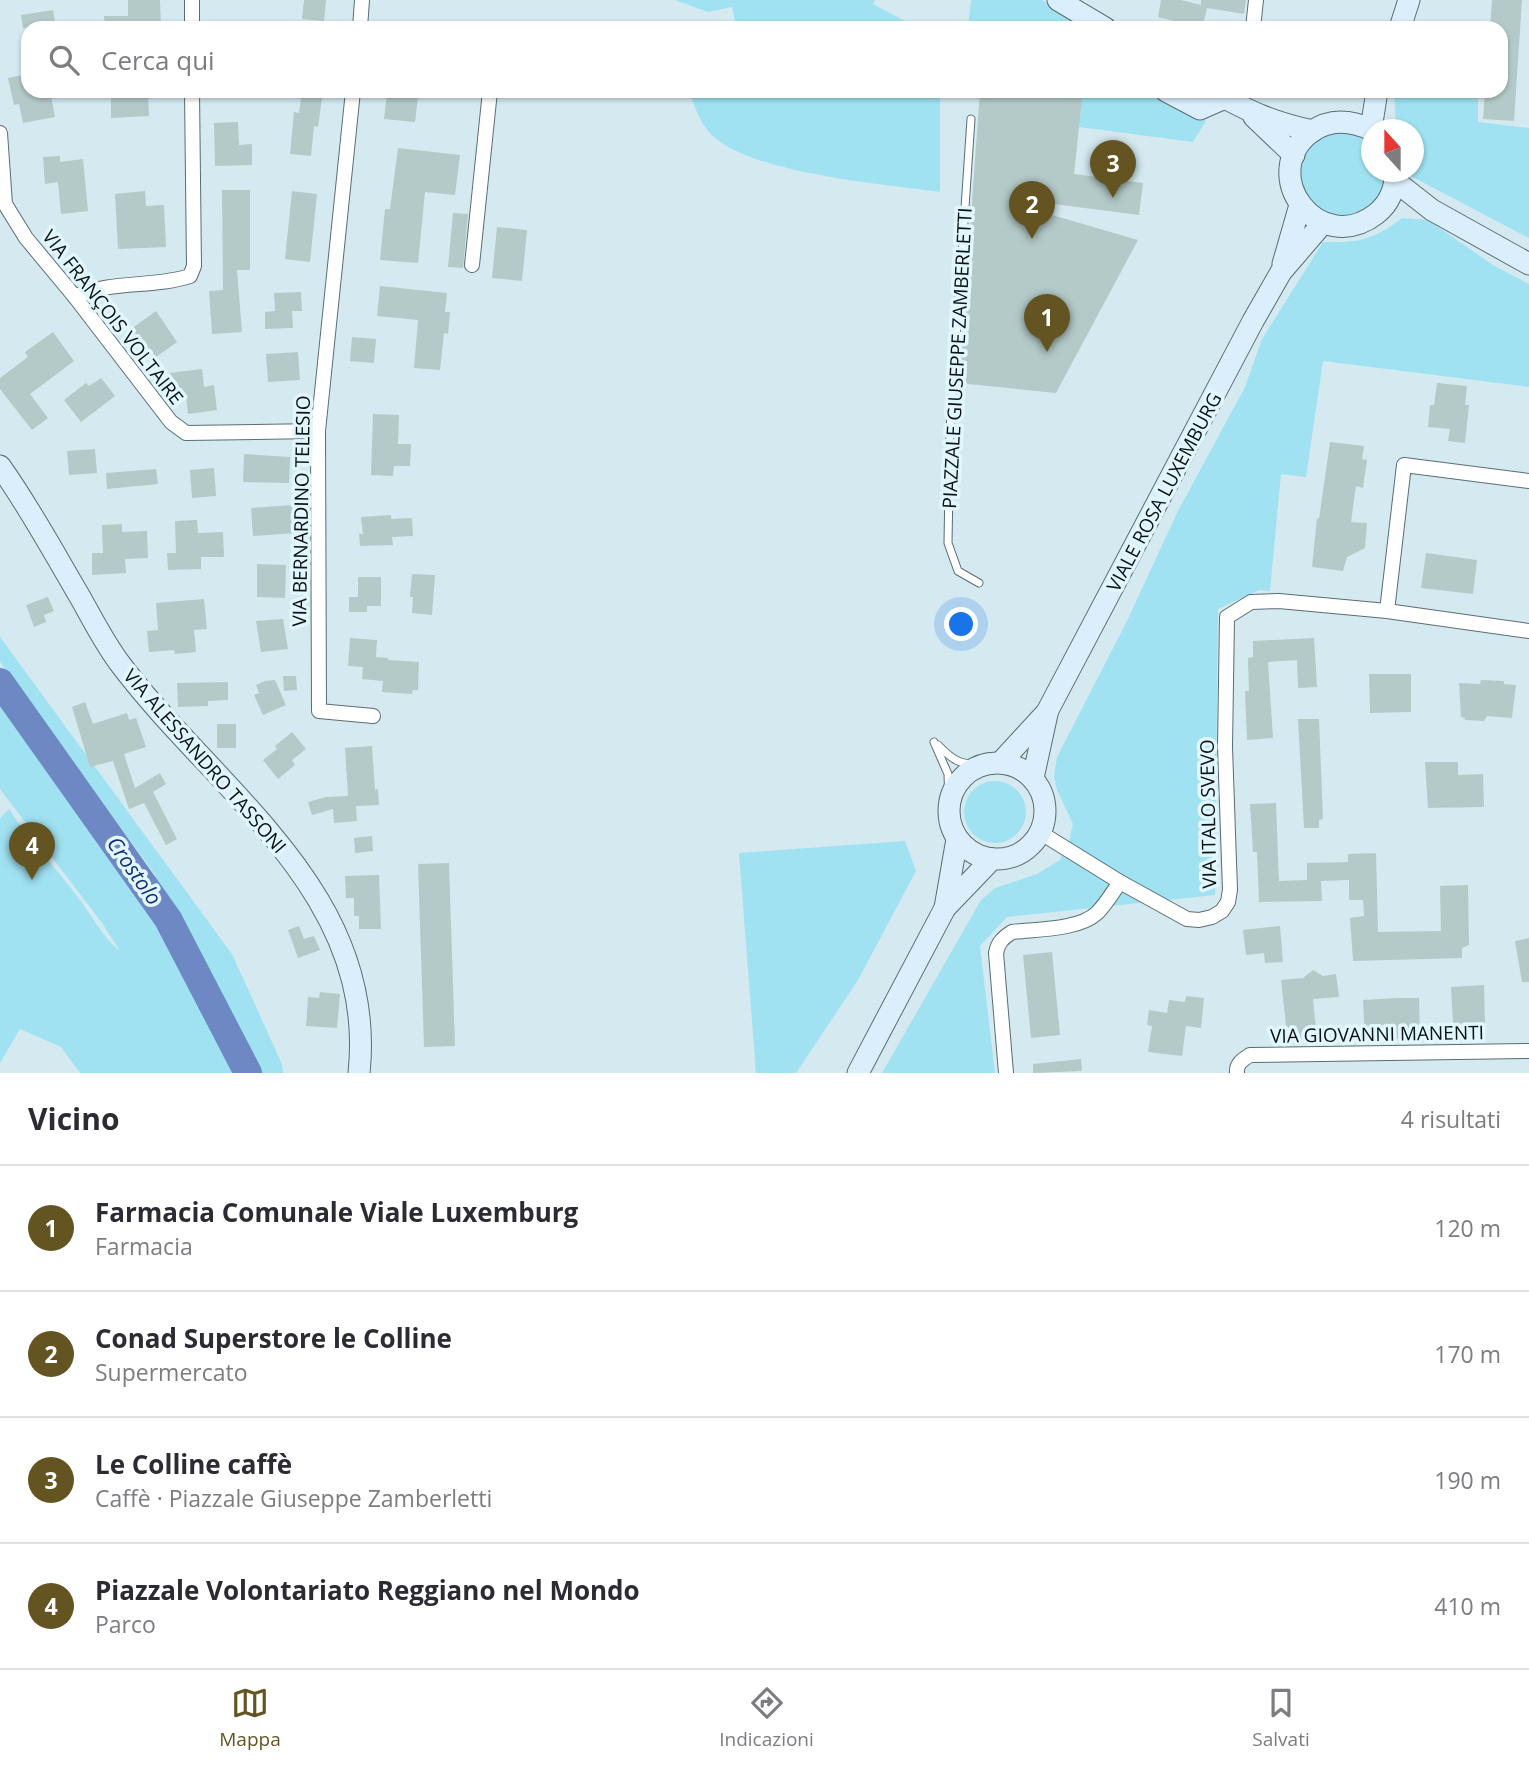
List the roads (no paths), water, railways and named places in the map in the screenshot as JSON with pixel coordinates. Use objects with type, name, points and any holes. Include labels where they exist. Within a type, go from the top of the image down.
[{"type":"street","points":[[192,0],[192,21]]},
{"type":"street","points":[[360,21],[362,0]]},
{"type":"street","points":[[1058,0],[1093,21]]},
{"type":"street","points":[[1254,21],[1256,0]]},
{"type":"street","points":[[1402,21],[1409,0]]},
{"type":"street","points":[[75,297],[103,287],[190,276],[194,266],[192,98]]},
{"type":"street","name":"VIA BERNARDINO TELESIO","points":[[353,98],[318,431],[319,711],[373,716]]},
{"type":"street","points":[[472,265],[488,98]]},
{"type":"street","points":[[1179,98],[1200,109],[1215,98]]},
{"type":"street","points":[[1224,98],[1250,113],[1284,125],[1313,131]]},
{"type":"street","points":[[1349,121],[1369,98]]},
{"type":"street","points":[[1372,119],[1374,98]]},
{"type":"street","points":[[1250,113],[1294,155]]},
{"type":"street","points":[[1361,126],[1349,121],[1324,125],[1304,138],[1294,155],[1291,180],[1300,205],[1311,216],[1324,223],[1335,226],[1354,225],[1369,219],[1385,205],[1393,191],[1394,182]]},
{"type":"street","name":"VIA FRANÇOIS VOLTAIRE","points":[[0,133],[2,204],[128,370],[179,430],[186,433],[318,431]]},
{"type":"street","points":[[1402,182],[1432,210],[1529,264]]},
{"type":"street","name":"VIALE ROSA LUXEMBURG","points":[[1033,778],[1047,712],[1281,272],[1300,205]]},
{"type":"street","points":[[1385,205],[1432,210]]},
{"type":"street","name":"VIALE ROSA LUXEMBURG","points":[[1281,272],[1324,223]]},
{"type":"street","points":[[1387,611],[1404,465],[1529,481]]},
{"type":"street","name":"VIA ALESSANDRO TASSONI","points":[[0,466],[120,664],[168,721],[244,801],[312,888],[346,956],[358,1000],[361,1044],[359,1073]]},
{"type":"street","name":"VIA ITALO SVEVO","points":[[1120,882],[1187,919],[1212,917],[1222,911],[1228,902],[1230,890],[1225,747],[1227,617],[1251,602],[1279,601],[1387,611],[1529,631]]},
{"type":"street","name":"VIALE ROSA LUXEMBURG","points":[[950,803],[954,789],[962,778],[973,769],[993,763],[1047,712]]},
{"type":"street","points":[[950,803],[949,817],[957,839],[967,849],[992,859],[1013,857],[1025,851],[1041,833],[1045,822],[1045,799],[1033,778],[1024,770],[993,763]]},
{"type":"street","points":[[1006,1073],[996,965],[998,944],[1012,932],[1079,924],[1089,919],[1098,912],[1120,882],[1041,833]]},
{"type":"street","points":[[945,908],[957,839]]},
{"type":"street","points":[[858,1073],[945,908],[992,859]]},
{"type":"street","name":"VIA GIOVANNI MANENTI","points":[[1237,1073],[1242,1060],[1250,1055],[1529,1051]]},
{"type":"lane","name":"PIAZZALE GIUSEPPE ZAMBERLETTI","points":[[971,119],[950,429],[948,543],[958,571],[979,583]]},
{"type":"lane","points":[[950,803],[948,774],[934,742],[949,757],[960,763],[993,763]]},
{"type":"waterway","name":"Crostolo","points":[[0,682],[168,919],[248,1073]]},
{"type":"place","name":"Le Colline caffè","points":[[1113,198]]},
{"type":"place","name":"Conad Superstore le Colline","points":[[1032,239]]},
{"type":"place","name":"Farmacia Comunale Viale Luxemburg","points":[[1047,352]]},
{"type":"place","name":"Piazzale Volontariato Reggiano nel Mondo","points":[[32,880]]}]
